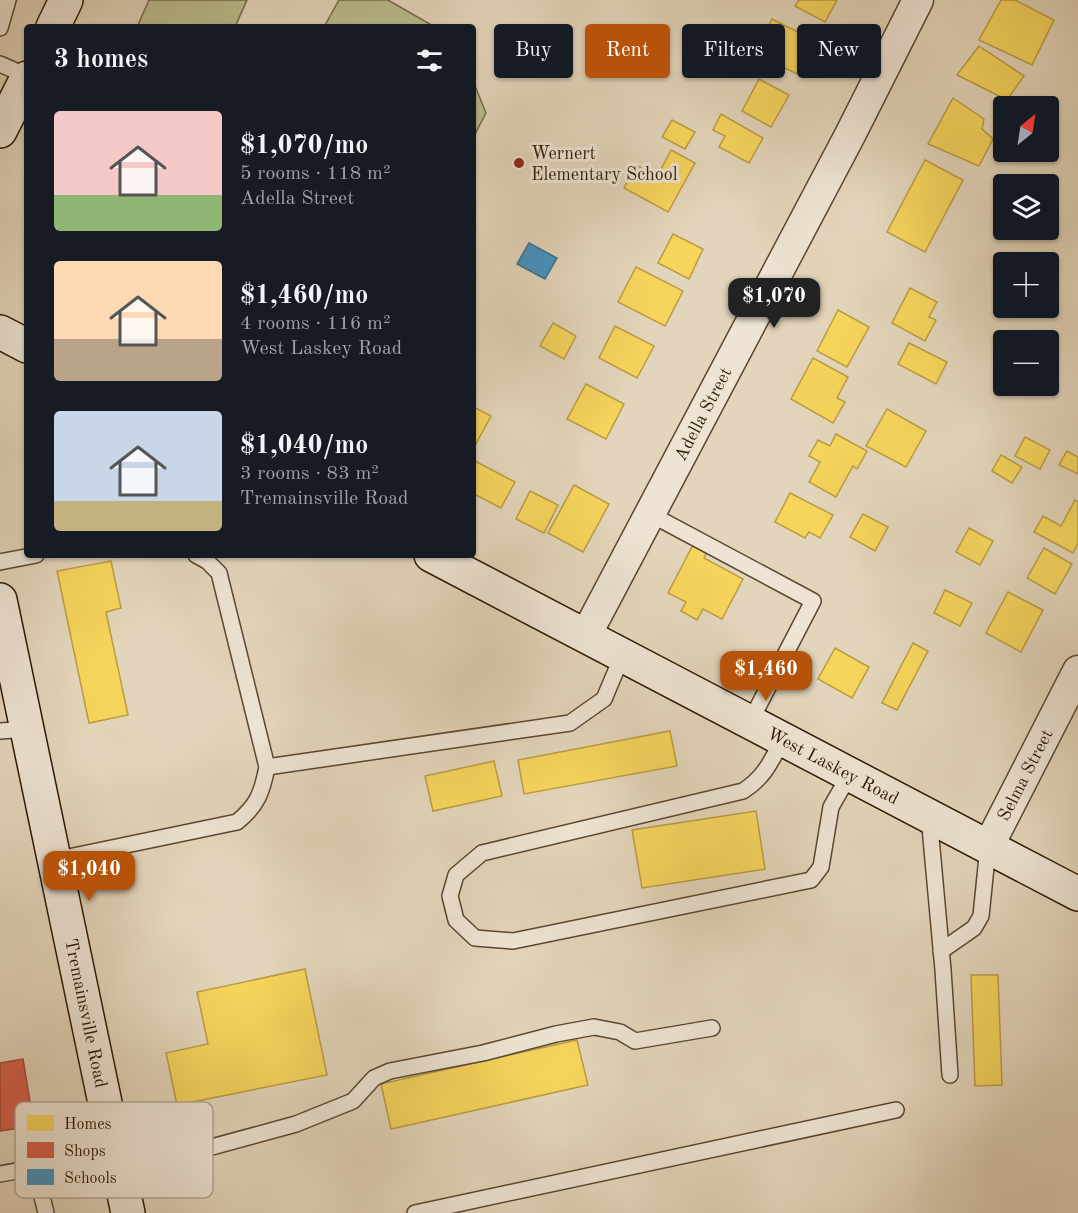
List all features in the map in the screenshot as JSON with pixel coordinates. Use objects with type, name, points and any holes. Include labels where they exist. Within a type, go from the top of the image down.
[{"type":"main road","points":[[0,131],[24,83]]},
{"type":"main road","points":[[0,332],[24,344]]},
{"type":"main road","name":"West Laskey Road","points":[[437,558],[1078,894]]},
{"type":"main road","name":"Tremainsville Road","points":[[0,600],[13,730],[54,860],[105,1102]]},
{"type":"main road","name":"Tremainsville Road","points":[[125,1198],[128,1213]]},
{"type":"street","name":"Adella Street","points":[[586,635],[850,135],[918,0]]},
{"type":"street","name":"Selma Street","points":[[988,847],[1078,672]]},
{"type":"lane","points":[[0,28],[8,0]]},
{"type":"lane","points":[[0,64],[24,76]]},
{"type":"lane","points":[[650,514],[813,601],[750,722]]},
{"type":"lane","points":[[0,562],[24,557]]},
{"type":"lane","points":[[54,860],[237,822],[250,812],[261,794],[267,766],[219,573],[202,558]]},
{"type":"lane","points":[[267,766],[570,723],[604,699],[623,654]]},
{"type":"lane","points":[[783,739],[757,782],[743,790],[482,853],[456,875],[450,896],[456,920],[475,938],[513,941],[811,880],[821,867],[831,807],[850,774]]},
{"type":"lane","points":[[929,816],[950,1075]]},
{"type":"lane","points":[[941,951],[974,928],[981,916],[988,847]]},
{"type":"lane","points":[[213,1142],[296,1124],[353,1101],[374,1078],[390,1071],[483,1053],[556,1034],[594,1027],[620,1032],[635,1041],[712,1028]]},
{"type":"lane","points":[[416,1213],[896,1110]]},
{"type":"lane","points":[[0,1174],[15,1171]]},
{"type":"lane","points":[[42,1198],[46,1213]]},
{"type":"green space","points":[[149,0],[247,0],[236,24],[138,24]]},
{"type":"green space","points":[[339,0],[388,0],[430,24],[326,24]]},
{"type":"green space","points":[[476,88],[486,113],[476,132]]},
{"type":"building: Homes","points":[[799,0],[837,0],[825,22],[795,6]]},
{"type":"building: Homes","points":[[1001,0],[1015,0],[1054,20],[1032,65],[979,40]]},
{"type":"building: Homes","points":[[772,19],[782,24],[770,24]]},
{"type":"building: Homes","points":[[785,26],[797,32],[797,74],[785,68]]},
{"type":"building: Homes","points":[[979,46],[1024,76],[1010,96],[999,96],[957,75]]},
{"type":"building: Homes","points":[[759,79],[789,95],[771,127],[742,111]]},
{"type":"building: Homes","points":[[953,98],[984,119],[982,129],[993,139],[979,166],[928,144]]},
{"type":"building: Homes","points":[[721,114],[763,138],[749,163],[719,147],[725,136],[713,130]]},
{"type":"building: Homes","points":[[672,120],[695,132],[685,149],[662,137]]},
{"type":"building: Homes","points":[[671,150],[695,163],[668,212],[624,188],[636,165],[657,177]]},
{"type":"building: Homes","points":[[925,160],[963,180],[925,252],[887,232]]},
{"type":"building: Homes","points":[[673,234],[703,249],[689,279],[658,263]]},
{"type":"building: Homes","points":[[636,267],[683,291],[665,326],[618,302]]},
{"type":"building: Homes","points":[[910,288],[937,302],[929,317],[936,320],[925,341],[892,323]]},
{"type":"building: Homes","points":[[838,310],[869,327],[847,367],[817,351]]},
{"type":"building: Homes","points":[[553,323],[576,336],[564,359],[540,346]]},
{"type":"building: Homes","points":[[615,326],[654,346],[637,378],[599,358]]},
{"type":"building: Homes","points":[[909,343],[947,362],[936,384],[898,364]]},
{"type":"building: Homes","points":[[813,358],[848,377],[837,398],[845,402],[833,423],[791,399]]},
{"type":"building: Homes","points":[[586,384],[624,404],[606,439],[567,419]]},
{"type":"building: Homes","points":[[476,408],[491,416],[476,444]]},
{"type":"building: Homes","points":[[887,409],[926,431],[906,467],[866,446]]},
{"type":"building: Homes","points":[[836,434],[867,451],[857,469],[853,466],[836,497],[809,482],[820,462],[809,456],[818,440],[830,446]]},
{"type":"building: Homes","points":[[1025,437],[1050,450],[1040,469],[1015,456]]},
{"type":"building: Homes","points":[[1067,451],[1078,457],[1078,474],[1059,465]]},
{"type":"building: Homes","points":[[1001,455],[1022,467],[1012,483],[992,471]]},
{"type":"building: Homes","points":[[476,462],[515,482],[501,508],[476,495]]},
{"type":"building: Homes","points":[[574,485],[609,504],[583,552],[548,533]]},
{"type":"building: Homes","points":[[530,491],[558,505],[544,533],[516,519]]},
{"type":"building: Homes","points":[[790,493],[833,515],[820,538],[809,532],[805,538],[775,522]]},
{"type":"building: Homes","points":[[1075,500],[1078,502],[1078,543],[1073,553],[1034,532],[1043,516],[1061,526]]},
{"type":"building: Homes","points":[[863,514],[888,527],[875,551],[850,537]]},
{"type":"building: Homes","points":[[969,528],[993,541],[980,565],[956,552]]},
{"type":"building: Homes","points":[[693,545],[707,552],[704,558],[743,579],[722,619],[703,609],[697,620],[681,611],[686,602],[668,593]]},
{"type":"building: Homes","points":[[1044,548],[1072,564],[1055,594],[1027,578]]},
{"type":"building: Homes","points":[[111,561],[121,608],[106,612],[128,715],[89,723],[57,571]]},
{"type":"building: Homes","points":[[945,590],[972,603],[960,626],[934,613]]},
{"type":"building: Homes","points":[[1008,592],[1043,610],[1021,652],[986,633]]},
{"type":"building: Homes","points":[[913,643],[928,651],[897,710],[882,703]]},
{"type":"building: Homes","points":[[835,648],[869,667],[852,698],[818,679]]},
{"type":"building: Homes","points":[[670,731],[677,766],[524,794],[518,760]]},
{"type":"building: Homes","points":[[494,761],[502,796],[433,811],[425,776]]},
{"type":"building: Homes","points":[[756,811],[765,869],[642,888],[632,830]]},
{"type":"building: Homes","points":[[305,969],[327,1075],[192,1102],[176,1102],[166,1053],[208,1044],[197,992]]},
{"type":"building: Homes","points":[[971,975],[998,975],[1002,1085],[975,1086]]},
{"type":"building: Homes","points":[[577,1040],[588,1085],[391,1129],[381,1084]]},
{"type":"building: Shops","points":[[23,1059],[30,1102],[15,1102],[15,1129],[0,1131],[0,1063]]},
{"type":"building: Schools","points":[[529,243],[557,258],[545,279],[517,264]]},
{"type":"place","name":"Wernert Elementary School","points":[[519,163]]}]
